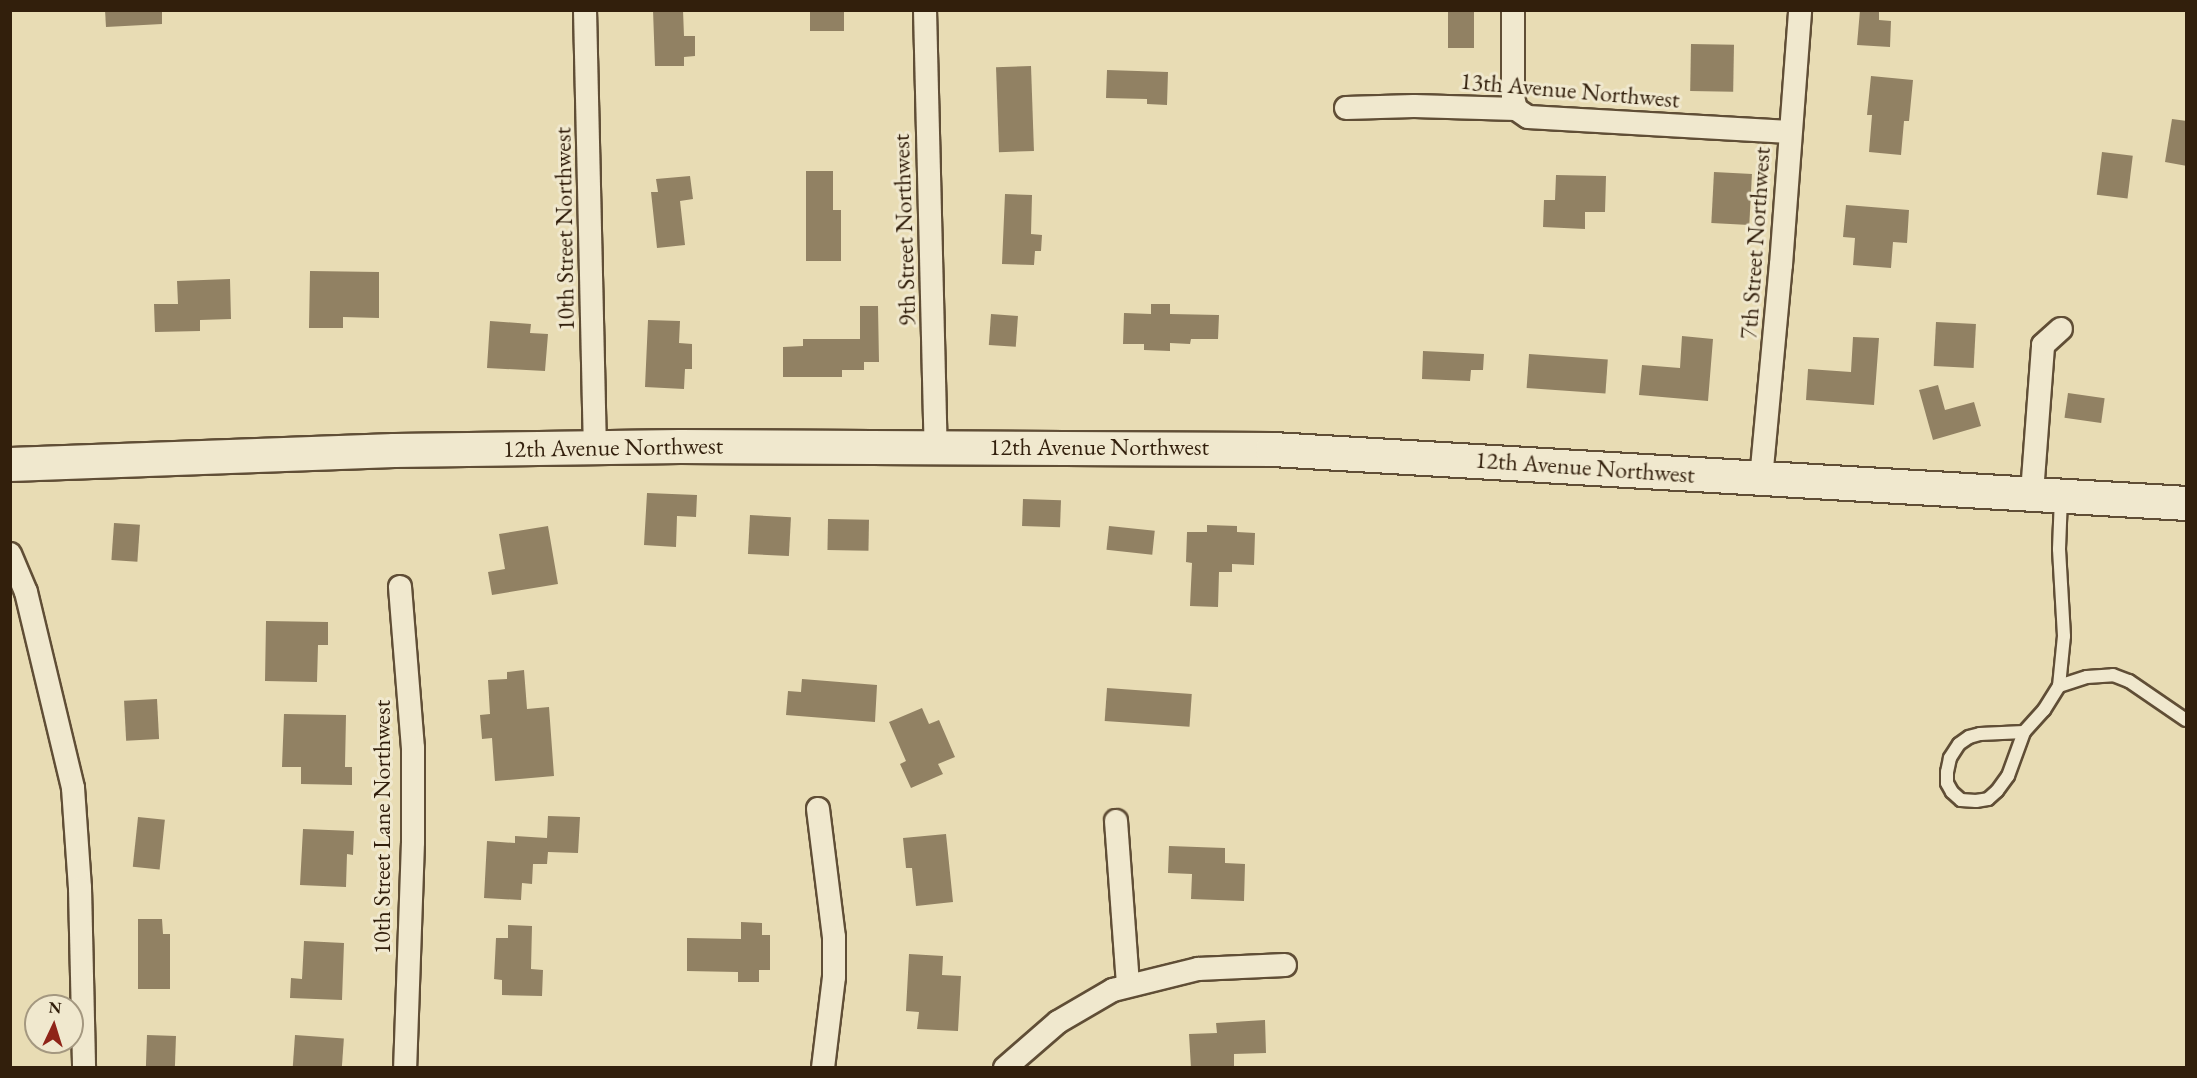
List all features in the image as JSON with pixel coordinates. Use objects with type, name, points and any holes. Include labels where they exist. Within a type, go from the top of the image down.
[{"type":"main road","name":"12th Avenue Northwest","points":[[10,464],[394,450],[595,447],[1284,449],[2187,503]]},
{"type":"street","name":"10th Street Northwest","points":[[585,10],[595,447]]},
{"type":"street","name":"9th Street Northwest","points":[[926,10],[936,447]]},
{"type":"street","points":[[1513,10],[1513,97],[1516,109]]},
{"type":"street","name":"7th Street Northwest","points":[[1761,479],[1775,345],[1800,10]]},
{"type":"street","name":"13th Avenue Northwest","points":[[1346,108],[1414,106],[1516,109],[1528,117],[1790,132]]},
{"type":"street","points":[[2047,494],[2043,345],[2061,329]]},
{"type":"street","points":[[10,554],[26,592],[73,788],[82,944],[84,1068]]},
{"type":"street","name":"10th Street Lane Northwest","points":[[400,587],[413,748],[413,842],[405,1068]]},
{"type":"street","points":[[818,809],[834,937],[834,978],[823,1068]]},
{"type":"street","points":[[1116,821],[1128,985]]},
{"type":"street","points":[[1005,1068],[1058,1022],[1113,990],[1198,969],[1285,965]]},
{"type":"lane","points":[[2024,732],[1969,736],[1959,744],[1950,758],[1947,772],[1947,783],[1952,792],[1961,800],[1976,801],[1988,799],[1997,791],[2008,776],[2024,732],[2044,710],[2059,686],[2064,636],[2060,549],[2047,494]]},
{"type":"lane","points":[[2059,686],[2087,677],[2113,675],[2129,681],[2187,720]]},
{"type":"building","points":[[105,10],[162,10],[162,24],[106,27]]},
{"type":"building","points":[[653,10],[683,10],[684,36],[695,36],[695,56],[684,57],[684,66],[655,66]]},
{"type":"building","points":[[810,10],[844,10],[844,31],[810,31]]},
{"type":"building","points":[[1448,10],[1474,10],[1474,48],[1448,48]]},
{"type":"building","points":[[1860,10],[1879,10],[1879,20],[1891,21],[1890,47],[1857,45]]},
{"type":"building","points":[[1691,44],[1734,45],[1733,92],[1690,91]]},
{"type":"building","points":[[1031,66],[1034,151],[999,152],[996,67]]},
{"type":"building","points":[[1107,70],[1168,72],[1167,105],[1147,104],[1147,99],[1106,98]]},
{"type":"building","points":[[1871,76],[1913,80],[1909,121],[1904,121],[1901,155],[1869,152],[1872,115],[1867,115]]},
{"type":"building","points":[[2172,119],[2187,121],[2187,166],[2165,162]]},
{"type":"building","points":[[2102,152],[2133,156],[2128,198],[2097,195]]},
{"type":"building","points":[[806,171],[833,171],[833,210],[841,210],[841,261],[806,261]]},
{"type":"building","points":[[1714,172],[1752,174],[1749,225],[1711,223]]},
{"type":"building","points":[[1556,175],[1606,176],[1605,212],[1585,212],[1585,229],[1543,227],[1544,200],[1555,200]]},
{"type":"building","points":[[690,176],[693,199],[680,201],[685,245],[657,248],[651,192],[658,192],[656,179]]},
{"type":"building","points":[[1005,194],[1032,195],[1031,234],[1042,235],[1041,251],[1035,251],[1034,265],[1002,264]]},
{"type":"building","points":[[1846,205],[1909,210],[1907,243],[1893,242],[1891,268],[1853,265],[1855,238],[1843,237]]},
{"type":"building","points":[[310,271],[379,272],[379,318],[343,317],[343,328],[309,328]]},
{"type":"building","points":[[230,279],[231,319],[200,320],[200,331],[155,332],[154,304],[178,304],[177,281]]},
{"type":"building","points":[[1151,304],[1170,304],[1170,314],[1219,315],[1218,339],[1191,339],[1190,344],[1170,343],[1170,351],[1144,350],[1144,344],[1123,344],[1124,313],[1151,314]]},
{"type":"building","points":[[860,306],[878,306],[879,362],[864,362],[864,370],[842,370],[842,377],[783,377],[783,347],[803,346],[803,339],[860,339]]},
{"type":"building","points":[[991,314],[1018,316],[1016,347],[989,345]]},
{"type":"building","points":[[648,320],[680,321],[679,343],[692,344],[692,369],[685,369],[684,389],[645,387]]},
{"type":"building","points":[[490,321],[531,324],[530,333],[548,334],[545,371],[487,368]]},
{"type":"building","points":[[1936,322],[1976,324],[1974,368],[1934,366]]},
{"type":"building","points":[[1682,336],[1713,339],[1708,401],[1639,395],[1642,365],[1680,368]]},
{"type":"building","points":[[1853,337],[1879,338],[1874,405],[1806,400],[1808,369],[1851,372]]},
{"type":"building","points":[[1423,351],[1484,354],[1483,370],[1471,370],[1470,381],[1422,379]]},
{"type":"building","points":[[1529,354],[1608,360],[1605,393],[1527,388]]},
{"type":"building","points":[[1938,385],[1945,410],[1974,402],[1981,426],[1933,440],[1919,390]]},
{"type":"building","points":[[2068,393],[2105,398],[2101,423],[2065,418]]},
{"type":"building","points":[[647,493],[697,495],[696,517],[677,516],[676,547],[644,545]]},
{"type":"building","points":[[1023,499],[1061,500],[1060,527],[1022,526]]},
{"type":"building","points":[[750,515],[791,517],[789,556],[748,554]]},
{"type":"building","points":[[828,519],[869,520],[868,551],[827,550]]},
{"type":"building","points":[[114,523],[140,525],[137,562],[111,560]]},
{"type":"building","points":[[1207,525],[1237,526],[1237,532],[1255,533],[1254,565],[1232,564],[1232,572],[1219,572],[1218,607],[1190,606],[1192,563],[1186,562],[1187,532],[1207,532]]},
{"type":"building","points":[[548,526],[558,584],[492,595],[488,572],[505,569],[499,534]]},
{"type":"building","points":[[1109,526],[1155,531],[1152,555],[1106,550]]},
{"type":"building","points":[[266,621],[328,622],[328,645],[318,645],[317,682],[265,681]]},
{"type":"building","points":[[524,670],[527,709],[549,707],[554,776],[495,781],[492,738],[482,739],[480,715],[490,714],[488,680],[507,679],[507,672]]},
{"type":"building","points":[[802,679],[877,685],[875,722],[786,715],[788,691],[801,692]]},
{"type":"building","points":[[1107,688],[1192,694],[1189,727],[1105,721]]},
{"type":"building","points":[[157,699],[159,739],[126,741],[124,701]]},
{"type":"building","points":[[922,708],[929,724],[939,720],[955,757],[938,764],[943,774],[911,788],[900,764],[906,761],[889,722]]},
{"type":"building","points":[[284,714],[346,715],[345,767],[352,767],[352,785],[301,784],[301,767],[282,767]]},
{"type":"building","points":[[548,816],[580,817],[578,853],[548,852],[547,864],[533,864],[532,884],[522,883],[521,900],[484,898],[487,841],[515,843],[515,836],[547,838]]},
{"type":"building","points":[[138,817],[165,820],[160,870],[133,867]]},
{"type":"building","points":[[303,829],[354,831],[353,855],[347,854],[346,887],[300,885]]},
{"type":"building","points":[[946,834],[953,902],[916,906],[912,868],[906,868],[903,838]]},
{"type":"building","points":[[1169,846],[1225,848],[1225,863],[1245,864],[1244,901],[1191,899],[1192,874],[1168,873]]},
{"type":"building","points":[[138,919],[162,919],[163,934],[170,934],[170,989],[138,989]]},
{"type":"building","points":[[741,922],[762,923],[762,935],[770,935],[770,970],[759,970],[759,982],[738,982],[738,972],[687,971],[687,938],[741,939]]},
{"type":"building","points":[[508,925],[532,926],[531,969],[543,970],[542,996],[502,995],[502,980],[494,979],[496,938],[508,938]]},
{"type":"building","points":[[304,941],[344,943],[342,1000],[290,998],[291,978],[302,979]]},
{"type":"building","points":[[909,954],[943,956],[942,975],[961,976],[958,1031],[917,1029],[919,1012],[906,1011]]},
{"type":"building","points":[[1265,1020],[1266,1053],[1234,1054],[1234,1068],[1191,1068],[1189,1034],[1217,1033],[1216,1023]]},
{"type":"building","points":[[147,1035],[176,1036],[175,1068],[146,1068]]},
{"type":"building","points":[[295,1035],[344,1038],[342,1068],[293,1068]]}]
